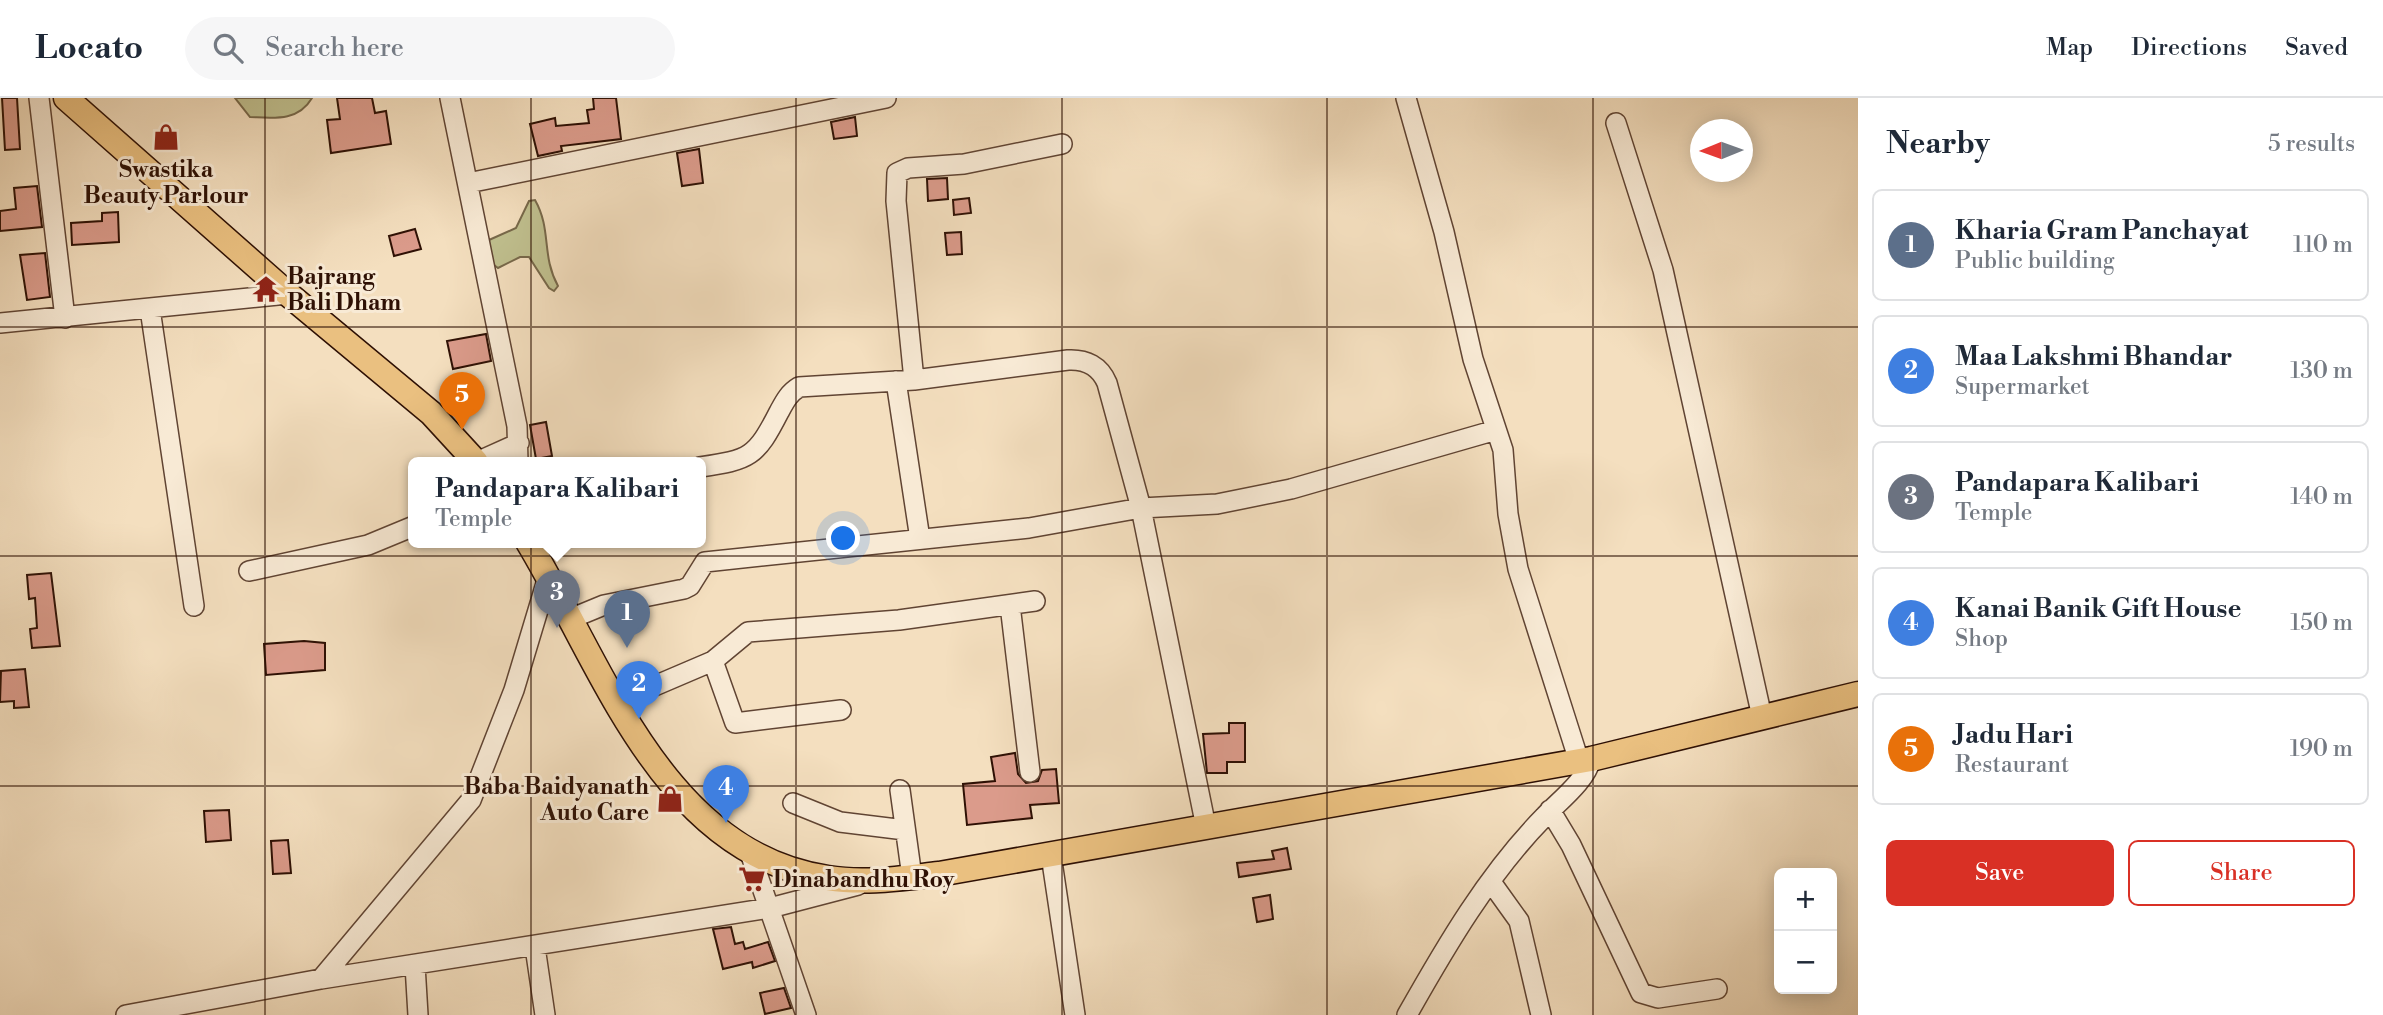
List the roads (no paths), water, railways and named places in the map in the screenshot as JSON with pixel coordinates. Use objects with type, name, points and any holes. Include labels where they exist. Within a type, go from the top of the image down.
[{"type":"main road","points":[[66,98],[288,294],[430,413],[471,457]]},
{"type":"main road","points":[[531,548],[640,741],[681,795],[714,827],[749,850],[792,869],[828,878],[872,881],[912,877],[1051,855],[1585,760],[1858,694]]},
{"type":"street","points":[[39,98],[65,318]]},
{"type":"street","points":[[450,98],[519,452],[498,457]]},
{"type":"street","points":[[468,183],[886,98]]},
{"type":"street","points":[[1406,98],[1444,232],[1473,359],[1503,450],[1508,513],[1518,569],[1585,760],[1582,776],[1514,849],[1446,947],[1407,1015]]},
{"type":"street","points":[[1616,123],[1662,271],[1762,717]]},
{"type":"street","points":[[920,539],[905,380],[897,173],[908,168],[964,164],[1062,144]]},
{"type":"street","points":[[0,323],[288,294]]},
{"type":"street","points":[[150,309],[194,606]]},
{"type":"street","points":[[706,466],[742,461],[755,453],[787,397],[799,387],[905,380],[1057,361],[1089,363],[1100,371],[1107,383],[1141,508],[1206,827]]},
{"type":"street","points":[[570,619],[604,605],[684,589],[690,586],[705,562],[1029,528],[1141,508],[1217,504],[1292,489],[1496,430]]},
{"type":"street","points":[[249,571],[368,545],[408,528]]},
{"type":"street","points":[[321,979],[471,800],[514,690],[548,577]]},
{"type":"street","points":[[617,702],[713,661],[748,632],[898,620],[1035,601]]},
{"type":"street","points":[[1010,605],[1030,772]]},
{"type":"street","points":[[713,661],[735,723],[841,710]]},
{"type":"street","points":[[900,790],[912,877]]},
{"type":"street","points":[[793,803],[840,822],[905,830]]},
{"type":"street","points":[[1550,810],[1571,845],[1641,993],[1658,998],[1717,989]]},
{"type":"street","points":[[749,850],[806,1015]]},
{"type":"street","points":[[1051,855],[1075,1015]]},
{"type":"street","points":[[125,1015],[321,979],[770,908],[872,881]]},
{"type":"street","points":[[1491,882],[1519,921],[1541,1015]]},
{"type":"street","points":[[536,947],[545,1015]]},
{"type":"street","points":[[415,965],[418,1015]]},
{"type":"place","name":"Swastika Beauty Parlour","points":[[166,137]]},
{"type":"place","name":"Bajrang Bali Dham","points":[[266,289]]},
{"type":"place","name":"Jadu Hari","points":[[462,430]]},
{"type":"place","name":"Pandapara Kalibari","points":[[557,628]]},
{"type":"place","name":"Kharia Gram Panchayat","points":[[627,648]]},
{"type":"place","name":"Maa Lakshmi Bhandar","points":[[639,719]]},
{"type":"place","name":"Baba Baidyanath Auto Care","points":[[670,799]]},
{"type":"place","name":"Kanai Banik Gift House","points":[[726,823]]},
{"type":"place","name":"Dinabandhu Roy","points":[[752,879]]}]
